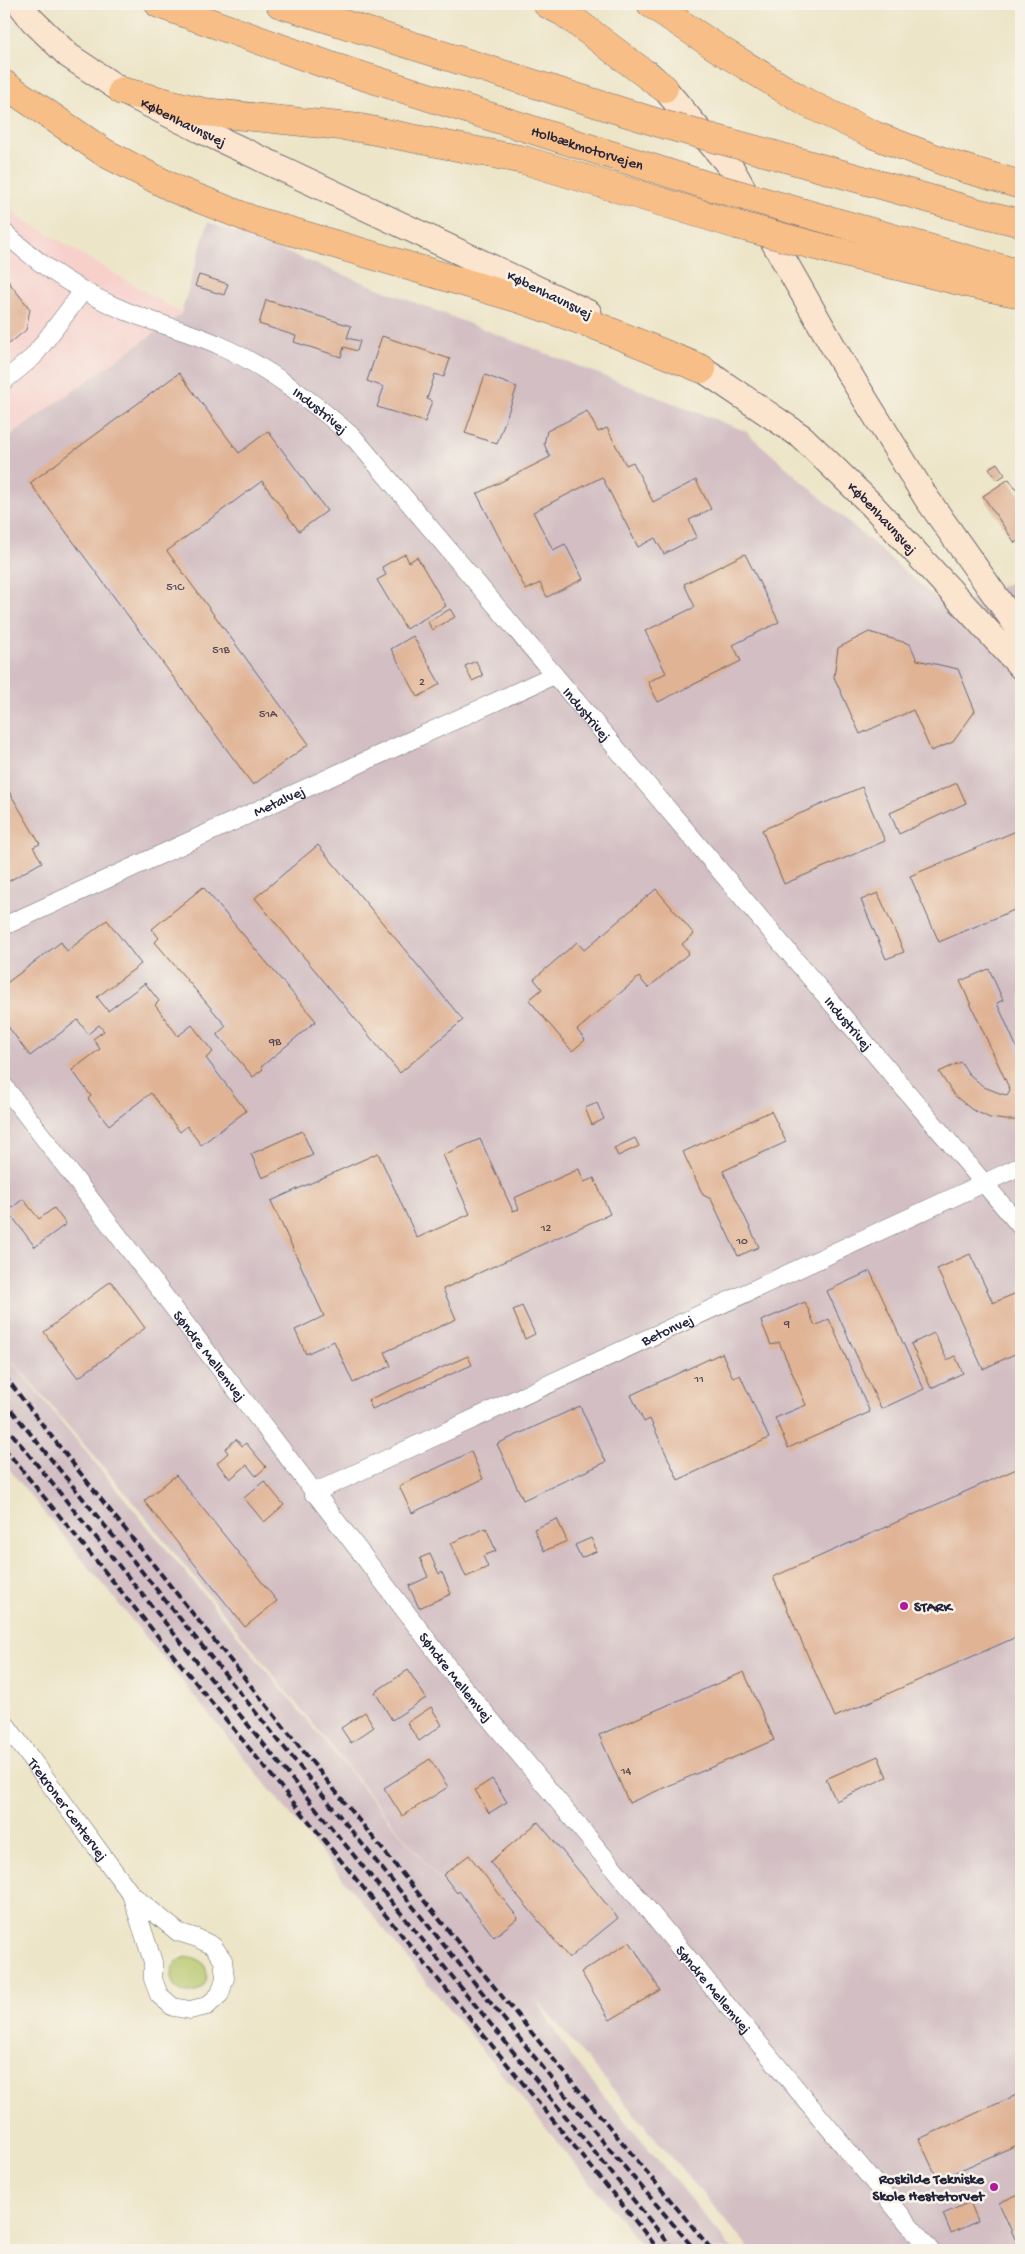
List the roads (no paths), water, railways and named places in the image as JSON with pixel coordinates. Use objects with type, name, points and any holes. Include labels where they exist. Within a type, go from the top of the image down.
[{"type":"highway","name":"Holbækmotorvejen","points":[[159,4],[328,65],[709,186],[1021,274]]},
{"type":"highway","points":[[280,4],[662,124],[976,212],[1021,222]]},
{"type":"highway","points":[[547,4],[563,12],[664,88]]},
{"type":"highway","points":[[651,4],[722,51],[807,103],[874,135],[935,158],[1021,185]]},
{"type":"highway","points":[[4,84],[105,152],[177,190],[253,220],[520,299],[594,325],[702,369]]},
{"type":"highway","points":[[122,91],[204,112],[360,128],[524,160],[737,225],[831,250],[971,284],[1021,294]]},
{"type":"main road","name":"Københavnsvej","points":[[20,4],[32,20],[69,56],[122,91],[200,130],[564,301],[702,369],[802,437],[871,504],[1021,667]]},
{"type":"main road","points":[[572,4],[598,24],[664,88],[732,169],[842,362],[925,496],[1021,632]]},
{"type":"street","name":"Industrivej","points":[[4,232],[28,254],[83,291],[121,309],[222,346],[286,382],[306,396],[355,438],[1021,1227]]},
{"type":"street","points":[[4,381],[33,357],[83,291]]},
{"type":"street","name":"Metalvej","points":[[4,926],[554,676]]},
{"type":"street","name":"Søndre Mellemvej","points":[[4,1086],[313,1493],[461,1684],[930,2250]]},
{"type":"street","name":"Betonvej","points":[[313,1493],[1021,1166]]},
{"type":"street","name":"Trekroner Centervej","points":[[4,1722],[131,1894],[178,1932],[213,1946],[223,1960],[225,1978],[220,1994],[207,2006],[190,2010],[173,2006],[160,1995],[153,1979],[153,1962],[131,1894]]},
{"type":"railway","points":[[4,1375],[104,1503],[383,1850],[712,2250]]},
{"type":"railway","points":[[4,1401],[600,2138],[695,2250]]},
{"type":"railway","points":[[4,1424],[674,2250]]},
{"type":"railway","points":[[4,1448],[659,2250]]},
{"type":"place","name":"STARK","points":[[904,1606]]},
{"type":"place","name":"Roskilde Tekniske Skole Hestetorvet","points":[[994,2187]]}]
